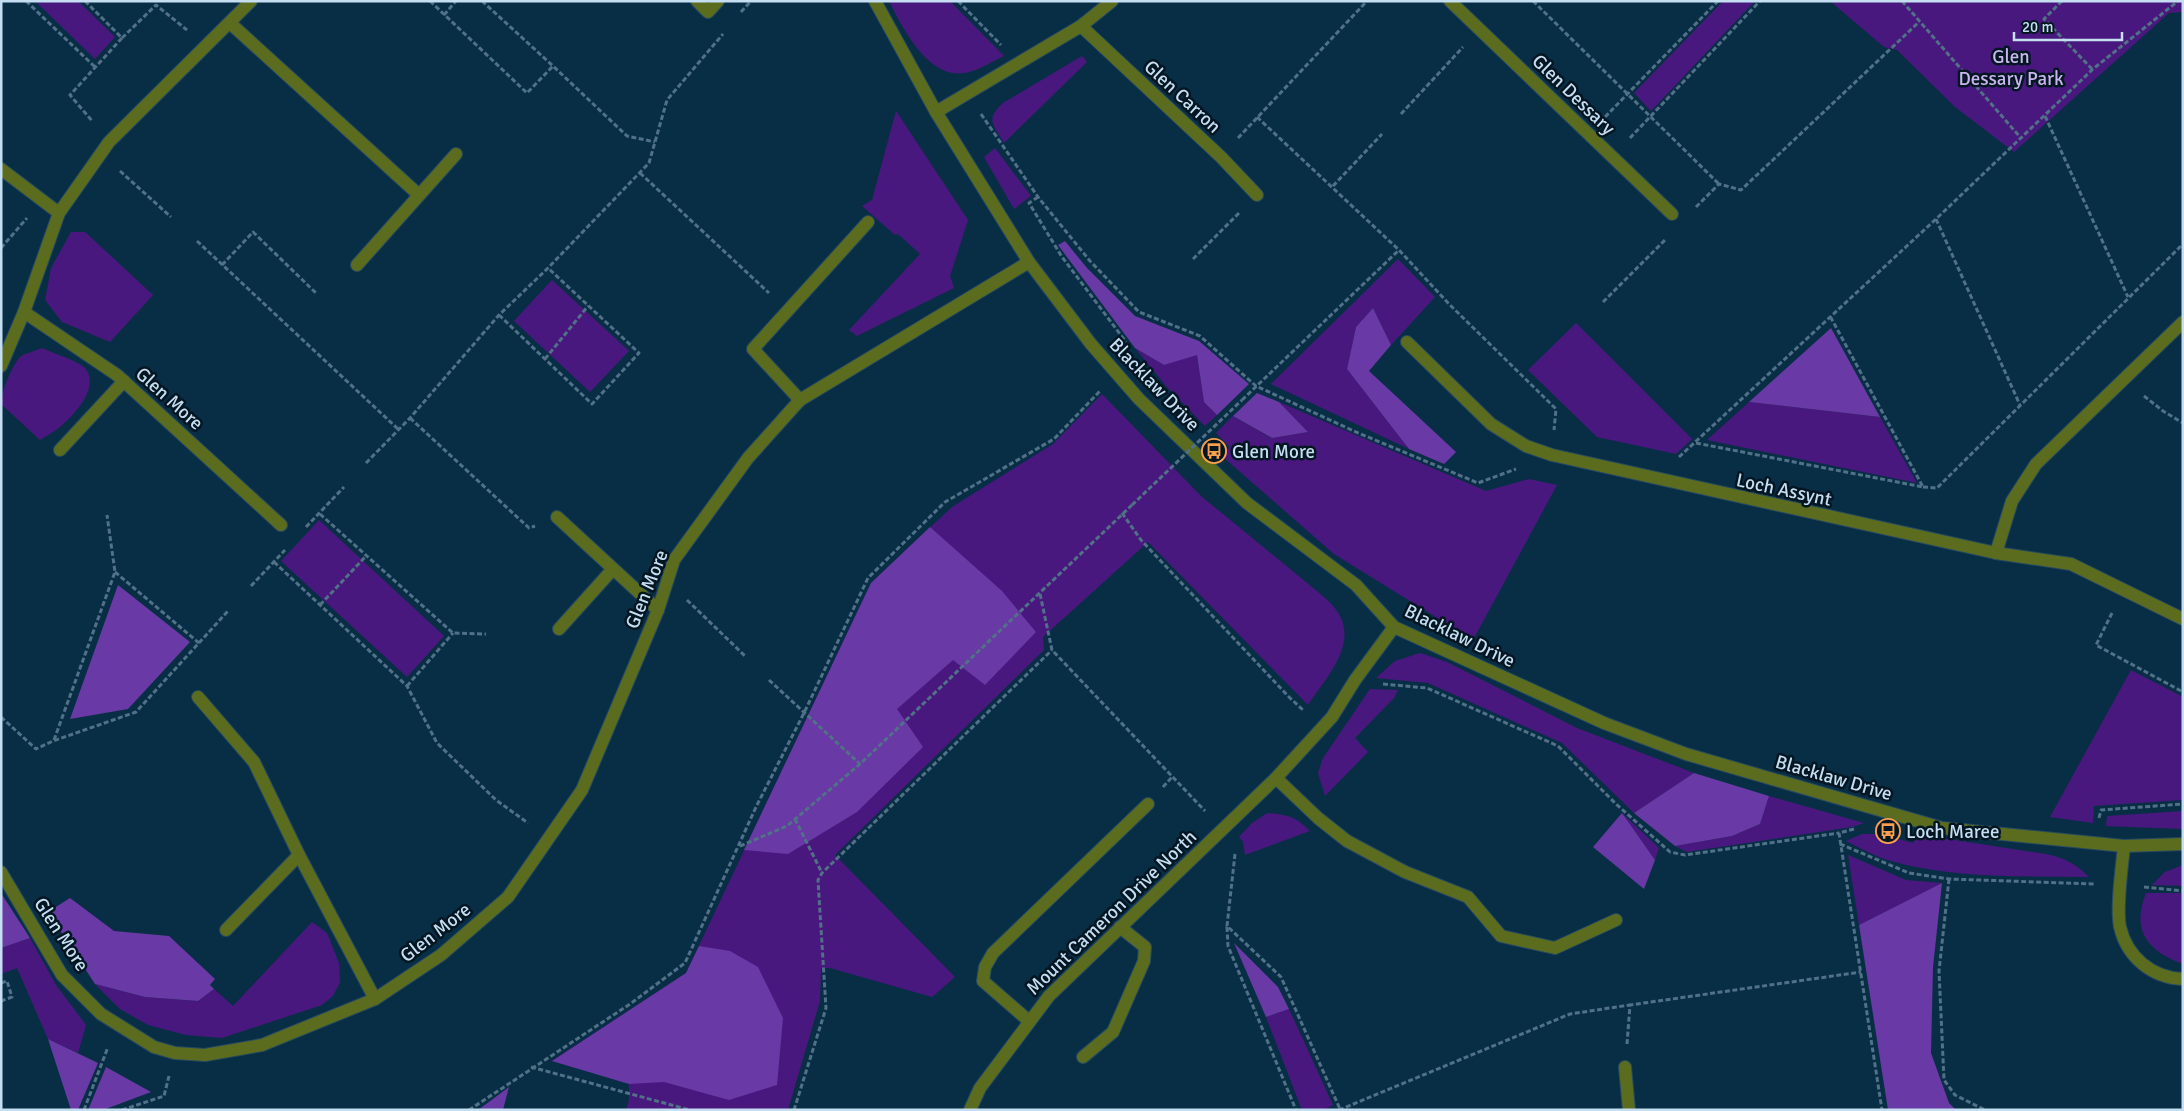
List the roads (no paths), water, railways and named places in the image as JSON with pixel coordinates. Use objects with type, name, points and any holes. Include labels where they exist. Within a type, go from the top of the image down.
[{"type":"street","points":[[1,366],[5,350],[24,312],[59,213],[109,142],[230,24],[251,1]]},
{"type":"street","points":[[697,1],[708,12],[718,1]]},
{"type":"street","name":"Blacklaw Drive","points":[[874,1],[936,112],[1029,262],[1116,375],[1247,503],[1356,585],[1394,627],[1604,723],[1686,754],[1942,828],[2124,846],[2183,844]]},
{"type":"street","points":[[936,112],[1081,26],[1112,1]]},
{"type":"street","name":"Glen Dessary","points":[[1450,1],[1672,214]]},
{"type":"street","points":[[230,24],[419,195]]},
{"type":"street","name":"Glen Carron","points":[[1081,26],[1220,157],[1257,196]]},
{"type":"street","points":[[357,265],[456,154]]},
{"type":"street","points":[[1,169],[59,213]]},
{"type":"street","points":[[800,400],[753,349],[868,222]]},
{"type":"street","name":"Glen More","points":[[1,872],[62,975],[101,1014],[154,1047],[175,1053],[205,1055],[262,1045],[375,999],[441,955],[508,898],[582,790],[658,610],[674,560],[748,458],[800,400],[1029,262]]},
{"type":"street","name":"Glen More","points":[[24,312],[124,381],[281,525]]},
{"type":"street","points":[[1996,553],[2012,501],[2036,464],[2183,322]]},
{"type":"street","name":"Loch Assynt","points":[[1407,342],[1492,424],[1526,446],[1552,456],[1996,553],[2070,564],[2183,619]]},
{"type":"street","points":[[60,450],[124,381]]},
{"type":"street","points":[[557,517],[658,610]]},
{"type":"street","points":[[559,629],[613,569]]},
{"type":"street","name":"Mount Cameron Drive North","points":[[970,1110],[980,1088],[1049,996],[1276,778],[1332,717],[1355,680],[1394,627]]},
{"type":"street","points":[[198,697],[254,762],[299,854],[375,999]]},
{"type":"street","points":[[1276,778],[1318,818],[1347,841],[1405,872],[1468,897],[1501,936],[1555,948],[1616,920]]},
{"type":"street","points":[[1030,1021],[983,981],[985,967],[993,953],[1148,804]]},
{"type":"street","points":[[2124,846],[2120,885],[2120,926],[2127,942],[2142,966],[2170,979],[2183,979]]},
{"type":"street","points":[[226,930],[299,854]]},
{"type":"street","points":[[1083,1057],[1114,1032],[1144,960],[1145,947],[1120,928]]},
{"type":"street","points":[[1625,1068],[1629,1110]]},
{"type":"place","name":"Glen More","points":[[1214,451]]},
{"type":"place","name":"Loch Maree","points":[[1888,831]]},
{"type":"park label","name":"Glen Dessary Park","points":[[2011,67]]}]
